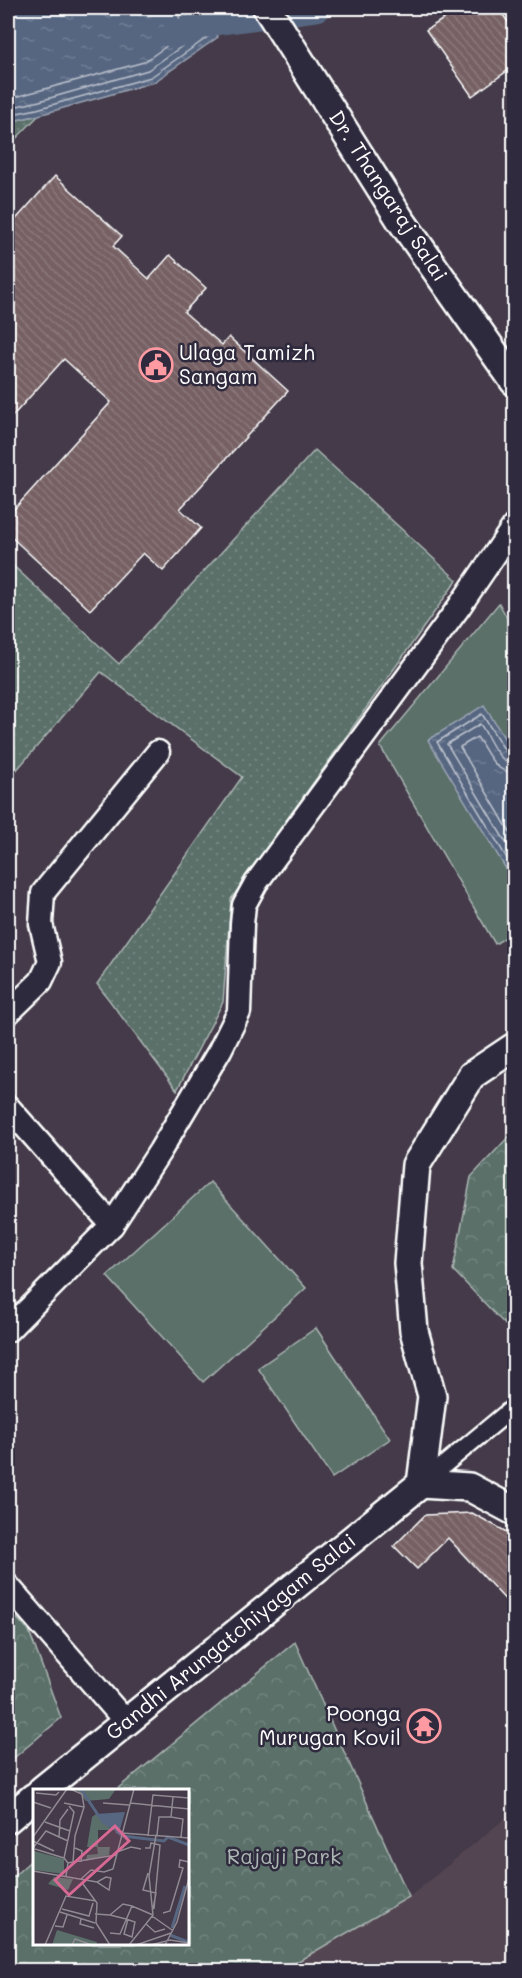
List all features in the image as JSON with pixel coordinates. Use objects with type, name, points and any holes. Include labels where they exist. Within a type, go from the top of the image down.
[{"type":"street","name":"Dr. Thangaraj Salai","points":[[272,14],[400,219],[514,381]]},
{"type":"street","points":[[8,1330],[112,1225],[160,1151],[220,1050],[239,1012],[244,905],[256,883],[459,607],[514,526]]},
{"type":"street","points":[[8,1013],[41,981],[50,962],[41,924],[43,893],[158,752]]},
{"type":"street","points":[[421,1484],[432,1396],[414,1331],[408,1263],[416,1165],[472,1075],[514,1047]]},
{"type":"street","points":[[8,1107],[112,1225]]},
{"type":"street","points":[[421,1484],[514,1407]]},
{"type":"street","points":[[421,1484],[469,1487],[514,1510]]},
{"type":"street","name":"Gandhi Arungatchiyagam Salai","points":[[44,1789],[421,1484]]},
{"type":"street","points":[[8,1586],[126,1722]]},
{"type":"street","points":[[8,1819],[33,1798]]},
{"type":"shaded area","points":[[514,1811],[514,1970],[283,1970],[409,1897]]},
{"type":"green space","points":[[39,115],[8,147],[8,122]]},
{"type":"green space","points":[[315,450],[457,580],[231,899],[223,1002],[177,1090],[97,984],[242,777],[101,672],[8,780],[8,561],[119,664]]},
{"type":"green space","points":[[499,603],[514,631],[514,932],[495,944],[380,746]]},
{"type":"green space","points":[[514,1131],[514,1334],[453,1270],[471,1177]]},
{"type":"green space","points":[[210,1182],[306,1288],[203,1382],[107,1276]]},
{"type":"green space","points":[[316,1328],[390,1439],[332,1478],[258,1368]]},
{"type":"green space","points":[[8,1609],[29,1631],[61,1718],[8,1763]]},
{"type":"green space","name":"Rajaji Park","points":[[295,1642],[409,1897],[283,1970],[8,1970],[8,1881],[33,1859],[33,1945],[189,1945],[189,1789],[117,1789]]},
{"type":"water","points":[[8,8],[198,8],[218,37],[154,82],[8,122]]},
{"type":"water","points":[[484,705],[514,754],[514,882],[428,740]]},
{"type":"building","points":[[461,8],[498,8],[514,30],[514,66],[472,96],[426,30]]},
{"type":"building","points":[[55,176],[122,236],[113,246],[149,279],[170,255],[206,288],[184,312],[222,345],[229,337],[288,391],[180,509],[201,528],[163,571],[143,553],[90,610],[8,534],[8,516],[111,402],[64,359],[8,421],[8,228]]},
{"type":"building","points":[[472,1513],[514,1536],[514,1609],[448,1538],[417,1569],[394,1546],[425,1515]]},
{"type":"waterway","points":[[174,35],[208,23],[317,8]]},
{"type":"place","name":"Ulaga Tamizh Sangam","points":[[156,365]]},
{"type":"place","name":"Poonga Murugan Kovil","points":[[424,1726]]}]
